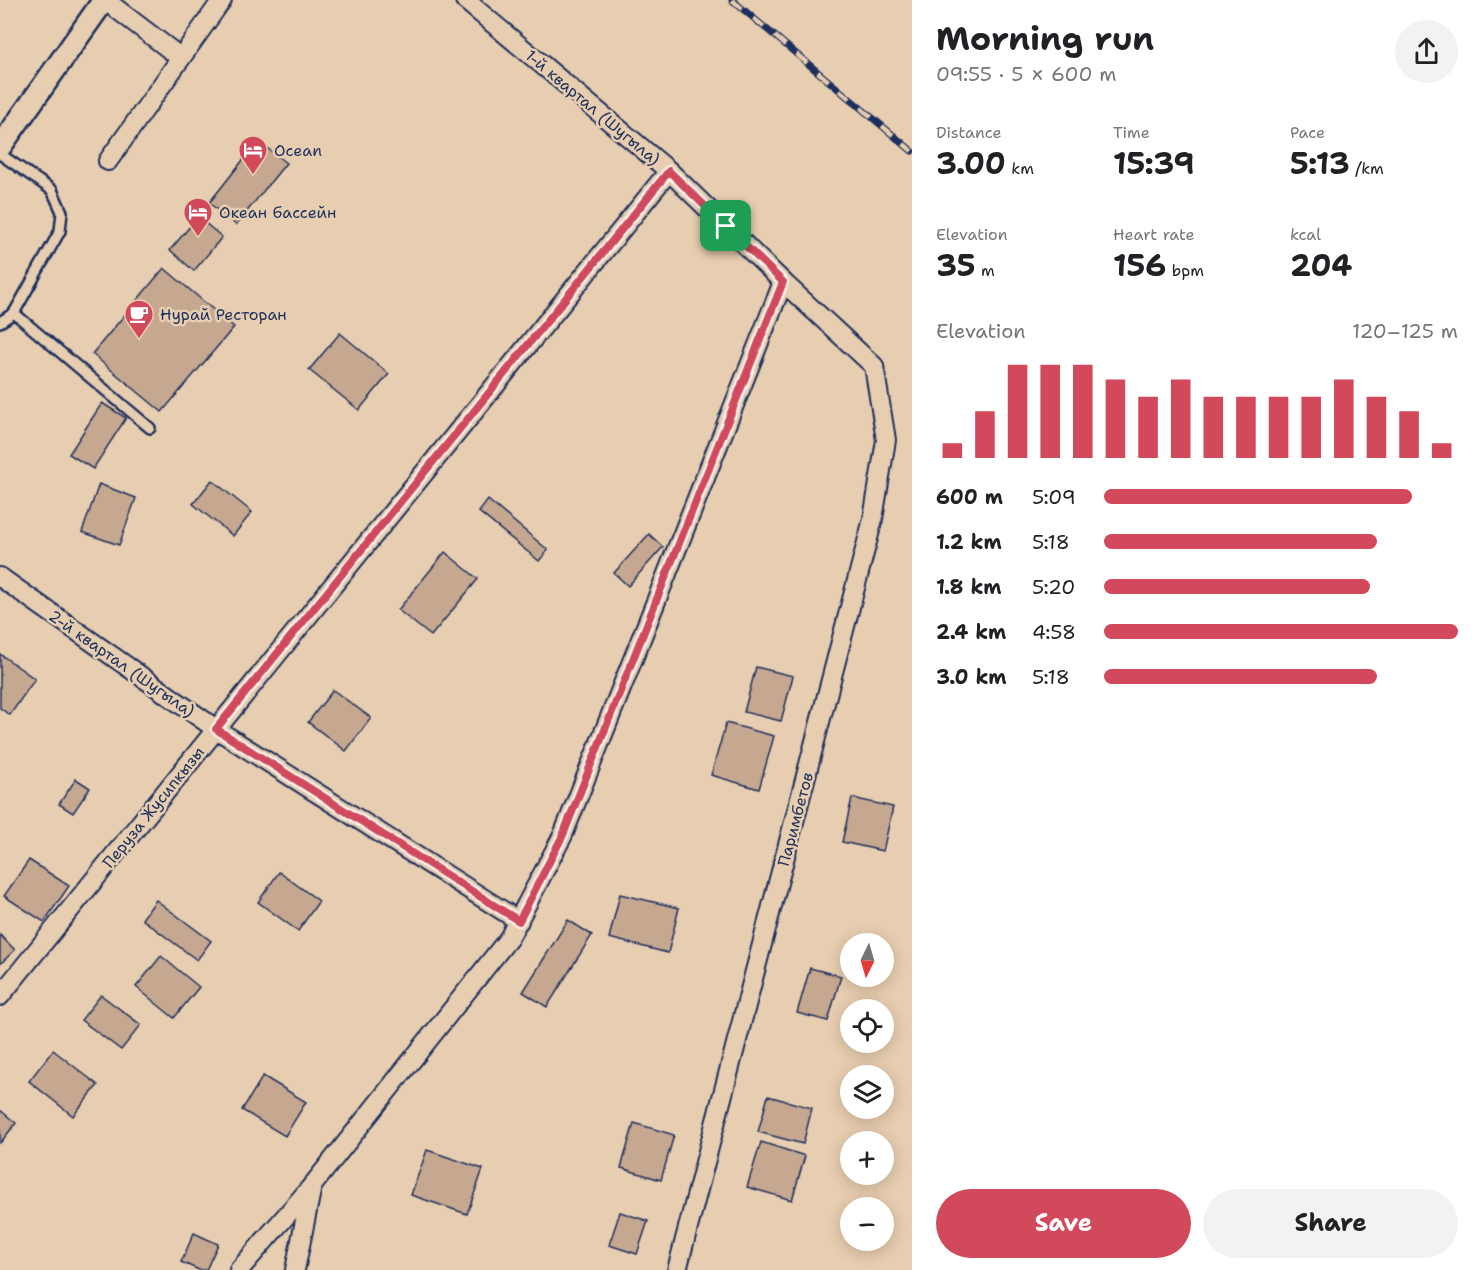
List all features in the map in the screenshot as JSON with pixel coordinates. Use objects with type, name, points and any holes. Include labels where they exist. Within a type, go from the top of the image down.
[{"type":"street","points":[[0,147],[105,0],[181,58]]},
{"type":"street","points":[[108,161],[222,0]]},
{"type":"street","name":"1-й квартал (Шугыла)","points":[[465,0],[669,171],[783,282],[874,366]]},
{"type":"street","name":"Перуза Жусипкызы","points":[[0,996],[669,171]]},
{"type":"street","points":[[238,1270],[312,1186],[509,938],[519,921],[563,835],[783,282]]},
{"type":"street","name":"Паримбетов","points":[[677,1270],[873,519],[886,440],[874,366]]},
{"type":"street","name":"2-й квартал (Шугыла)","points":[[0,577],[216,729],[519,921]]},
{"type":"street","points":[[295,1270],[312,1186]]},
{"type":"lane","points":[[0,154],[52,190],[62,212],[60,231],[14,313],[0,322]]},
{"type":"lane","points":[[14,313],[150,428]]},
{"type":"building","points":[[258,141],[286,163],[236,225],[209,203]]},
{"type":"building","points":[[198,217],[222,237],[194,271],[170,250]]},
{"type":"building","points":[[164,268],[234,327],[162,412],[92,354]]},
{"type":"building","points":[[340,333],[389,374],[359,410],[309,370]]},
{"type":"building","points":[[102,403],[126,418],[93,469],[69,454]]},
{"type":"building","points":[[212,480],[252,512],[233,536],[193,504]]},
{"type":"building","points":[[99,484],[136,498],[119,545],[82,532]]},
{"type":"building","points":[[488,500],[548,550],[539,561],[479,512]]},
{"type":"building","points":[[649,534],[663,547],[628,586],[614,573]]},
{"type":"building","points":[[445,552],[478,579],[431,636],[398,610]]},
{"type":"building","points":[[0,654],[35,679],[10,715],[0,708]]},
{"type":"building","points":[[756,667],[793,676],[781,721],[744,712]]},
{"type":"building","points":[[333,690],[371,718],[346,751],[308,722]]},
{"type":"building","points":[[726,723],[774,736],[759,789],[711,775]]},
{"type":"building","points":[[76,779],[90,788],[73,813],[59,804]]},
{"type":"building","points":[[852,798],[893,807],[883,851],[842,842]]},
{"type":"building","points":[[29,860],[69,886],[44,922],[4,896]]},
{"type":"building","points":[[279,872],[319,901],[298,931],[258,902]]},
{"type":"building","points":[[620,894],[679,908],[668,953],[609,938]]},
{"type":"building","points":[[156,900],[211,941],[197,960],[142,919]]},
{"type":"building","points":[[568,920],[592,935],[547,1007],[523,992]]},
{"type":"building","points":[[0,935],[15,950],[0,964]]},
{"type":"building","points":[[161,956],[199,987],[174,1018],[136,987]]},
{"type":"building","points":[[810,968],[840,976],[828,1021],[797,1013]]},
{"type":"building","points":[[101,995],[141,1025],[121,1050],[81,1020]]},
{"type":"building","points":[[53,1050],[98,1085],[73,1116],[29,1081]]},
{"type":"building","points":[[263,1076],[306,1102],[285,1136],[242,1110]]},
{"type":"building","points":[[768,1096],[812,1108],[803,1144],[758,1132]]},
{"type":"building","points":[[0,1110],[16,1123],[0,1143]]},
{"type":"building","points":[[634,1123],[674,1135],[661,1180],[621,1168]]},
{"type":"building","points":[[761,1142],[805,1156],[792,1200],[747,1187]]},
{"type":"building","points":[[427,1150],[483,1169],[467,1214],[411,1195]]},
{"type":"building","points":[[620,1212],[648,1221],[637,1254],[609,1245]]},
{"type":"building","points":[[194,1233],[218,1244],[206,1270],[199,1270],[181,1262]]},
{"type":"railway","points":[[732,0],[912,151]]},
{"type":"place","name":"Ocean","points":[[253,176]]},
{"type":"place","name":"Океан бассейн","points":[[198,238]]},
{"type":"place","name":"Нурай Ресторан","points":[[139,340]]},
{"type":"route","points":[[669,171],[726,226],[783,282],[563,835],[519,921],[216,729],[669,171]]}]
